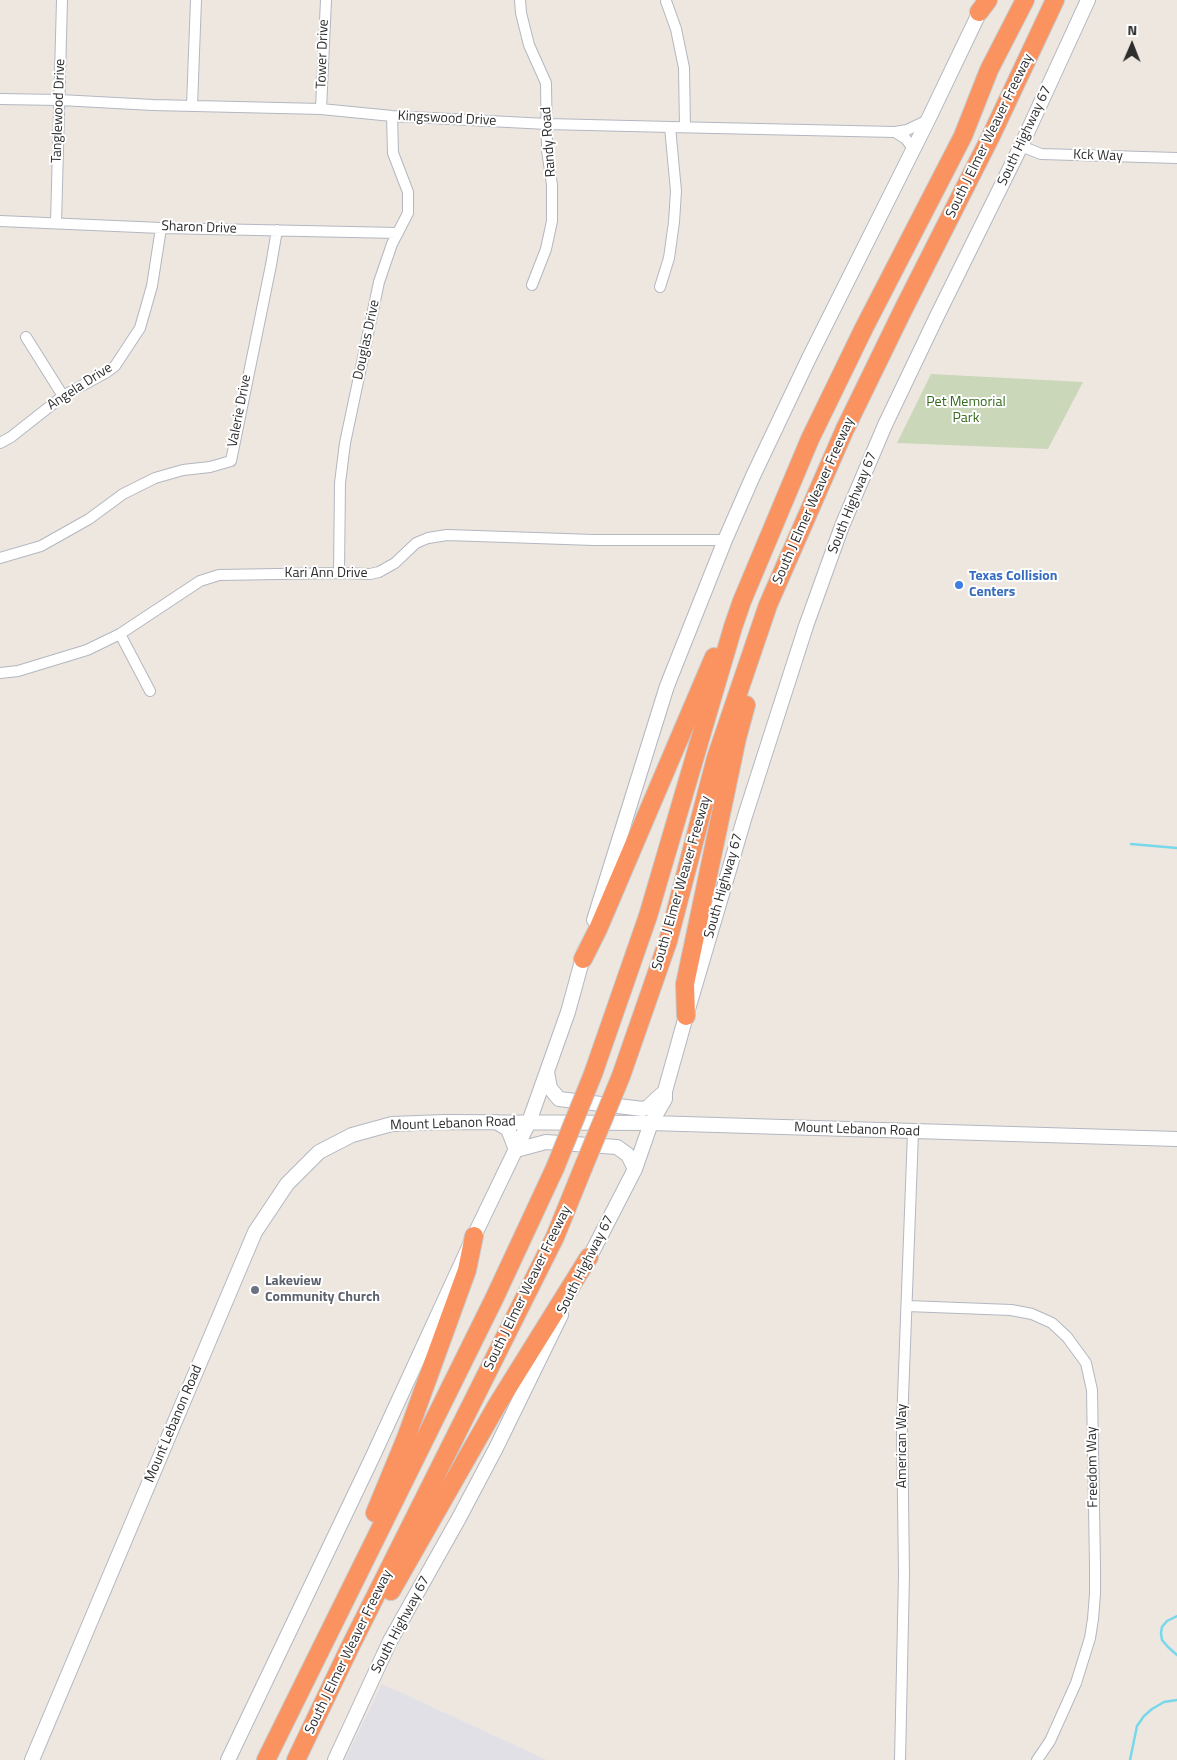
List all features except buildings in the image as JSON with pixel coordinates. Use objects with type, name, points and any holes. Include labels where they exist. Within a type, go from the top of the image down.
[{"type":"highway","name":"South J Elmer Weaver Freeway","points":[[266,1760],[494,1298],[554,1168],[593,1074],[648,916],[733,627],[770,534],[810,439],[864,328],[963,136],[989,70],[1025,0]]},
{"type":"highway","name":"South J Elmer Weaver Freeway","points":[[296,1760],[350,1647],[555,1237],[621,1076],[668,941],[716,758],[768,605],[845,429],[902,310],[991,136],[1055,0]]},
{"type":"highway","points":[[686,1016],[685,984],[737,738],[760,654],[768,605]]},
{"type":"highway","points":[[583,958],[598,929],[715,653],[733,627]]},
{"type":"highway","points":[[313,1663],[317,1640],[380,1503],[406,1438],[467,1270],[474,1236]]},
{"type":"highway","points":[[350,1647],[371,1627],[497,1405],[589,1258]]},
{"type":"main road","name":"South Highway 67","points":[[335,1760],[390,1641],[496,1448],[634,1169],[651,1123],[664,1099],[686,1016],[748,806],[806,626],[842,526],[885,425],[1021,146],[1088,0]]},
{"type":"main road","points":[[228,1760],[369,1464],[474,1236],[530,1122],[568,1012],[667,686],[725,540],[809,358],[984,4]]},
{"type":"main road","points":[[547,1072],[550,1088],[559,1099],[643,1109],[648,1107],[665,1091]]},
{"type":"main road","points":[[494,1121],[508,1129],[516,1150]]},
{"type":"main road","name":"Mount Lebanon Road","points":[[32,1760],[255,1232],[288,1184],[319,1152],[352,1135],[392,1124],[494,1121],[651,1123],[1177,1140]]},
{"type":"main road","points":[[516,1150],[546,1142],[617,1147],[628,1155],[634,1169]]},
{"type":"street","name":"Tanglewood Drive","points":[[56,223],[62,0]]},
{"type":"street","points":[[192,106],[196,0]]},
{"type":"street","name":"Tower Drive","points":[[321,109],[326,0]]},
{"type":"street","name":"Randy Road","points":[[520,0],[521,13],[529,45],[546,83],[547,150],[552,185],[552,221],[546,248],[532,285]]},
{"type":"street","points":[[666,0],[676,29],[684,68],[685,127]]},
{"type":"street","name":"Kingswood Drive","points":[[0,99],[321,109],[392,116],[547,124],[670,127],[895,132],[907,130],[928,120]]},
{"type":"street","name":"Douglas Drive","points":[[339,573],[340,483],[345,443],[379,282],[387,256],[408,213],[408,192],[393,153],[392,116]]},
{"type":"street","points":[[660,287],[669,258],[676,192],[670,127]]},
{"type":"street","points":[[895,132],[906,139],[913,149]]},
{"type":"street","name":"Kck Way","points":[[1021,146],[1041,154],[1177,158]]},
{"type":"street","name":"Sharon Drive","points":[[0,221],[160,228],[398,233]]},
{"type":"street","name":"Angela Drive","points":[[0,443],[11,437],[63,396],[115,366],[140,328],[152,286],[160,228]]},
{"type":"street","name":"Valerie Drive","points":[[0,558],[41,546],[89,519],[123,494],[155,478],[183,470],[210,467],[231,461],[277,230]]},
{"type":"street","points":[[26,337],[63,396]]},
{"type":"street","name":"Kari Ann Drive","points":[[0,673],[18,671],[87,650],[120,634],[200,581],[219,576],[370,574],[379,572],[395,563],[416,543],[428,538],[446,535],[594,540],[725,540]]},
{"type":"street","points":[[120,634],[150,691]]},
{"type":"street","name":"American Way","points":[[900,1760],[904,1575],[902,1424],[913,1132]]},
{"type":"street","name":"Freedom Way","points":[[907,1306],[1012,1310],[1032,1314],[1052,1323],[1067,1337],[1086,1363],[1092,1400],[1095,1566],[1093,1619],[1090,1638],[1076,1683],[1050,1741],[1038,1760]]},
{"type":"shaded area","points":[[382,1684],[547,1760],[345,1760]]},
{"type":"green space","name":"Pet Memorial Park","points":[[931,374],[1083,382],[1048,449],[897,443]]},
{"type":"waterway","points":[[1131,844],[1177,848]]},
{"type":"waterway","points":[[1177,1616],[1167,1621],[1162,1627],[1161,1633],[1162,1640],[1177,1655]]},
{"type":"waterway","points":[[1130,1760],[1137,1726],[1144,1716],[1164,1702],[1177,1700]]},
{"type":"place","name":"Texas Collision Centers","points":[[959,585]]},
{"type":"place","name":"Lakeview Community Church","points":[[255,1290]]}]
